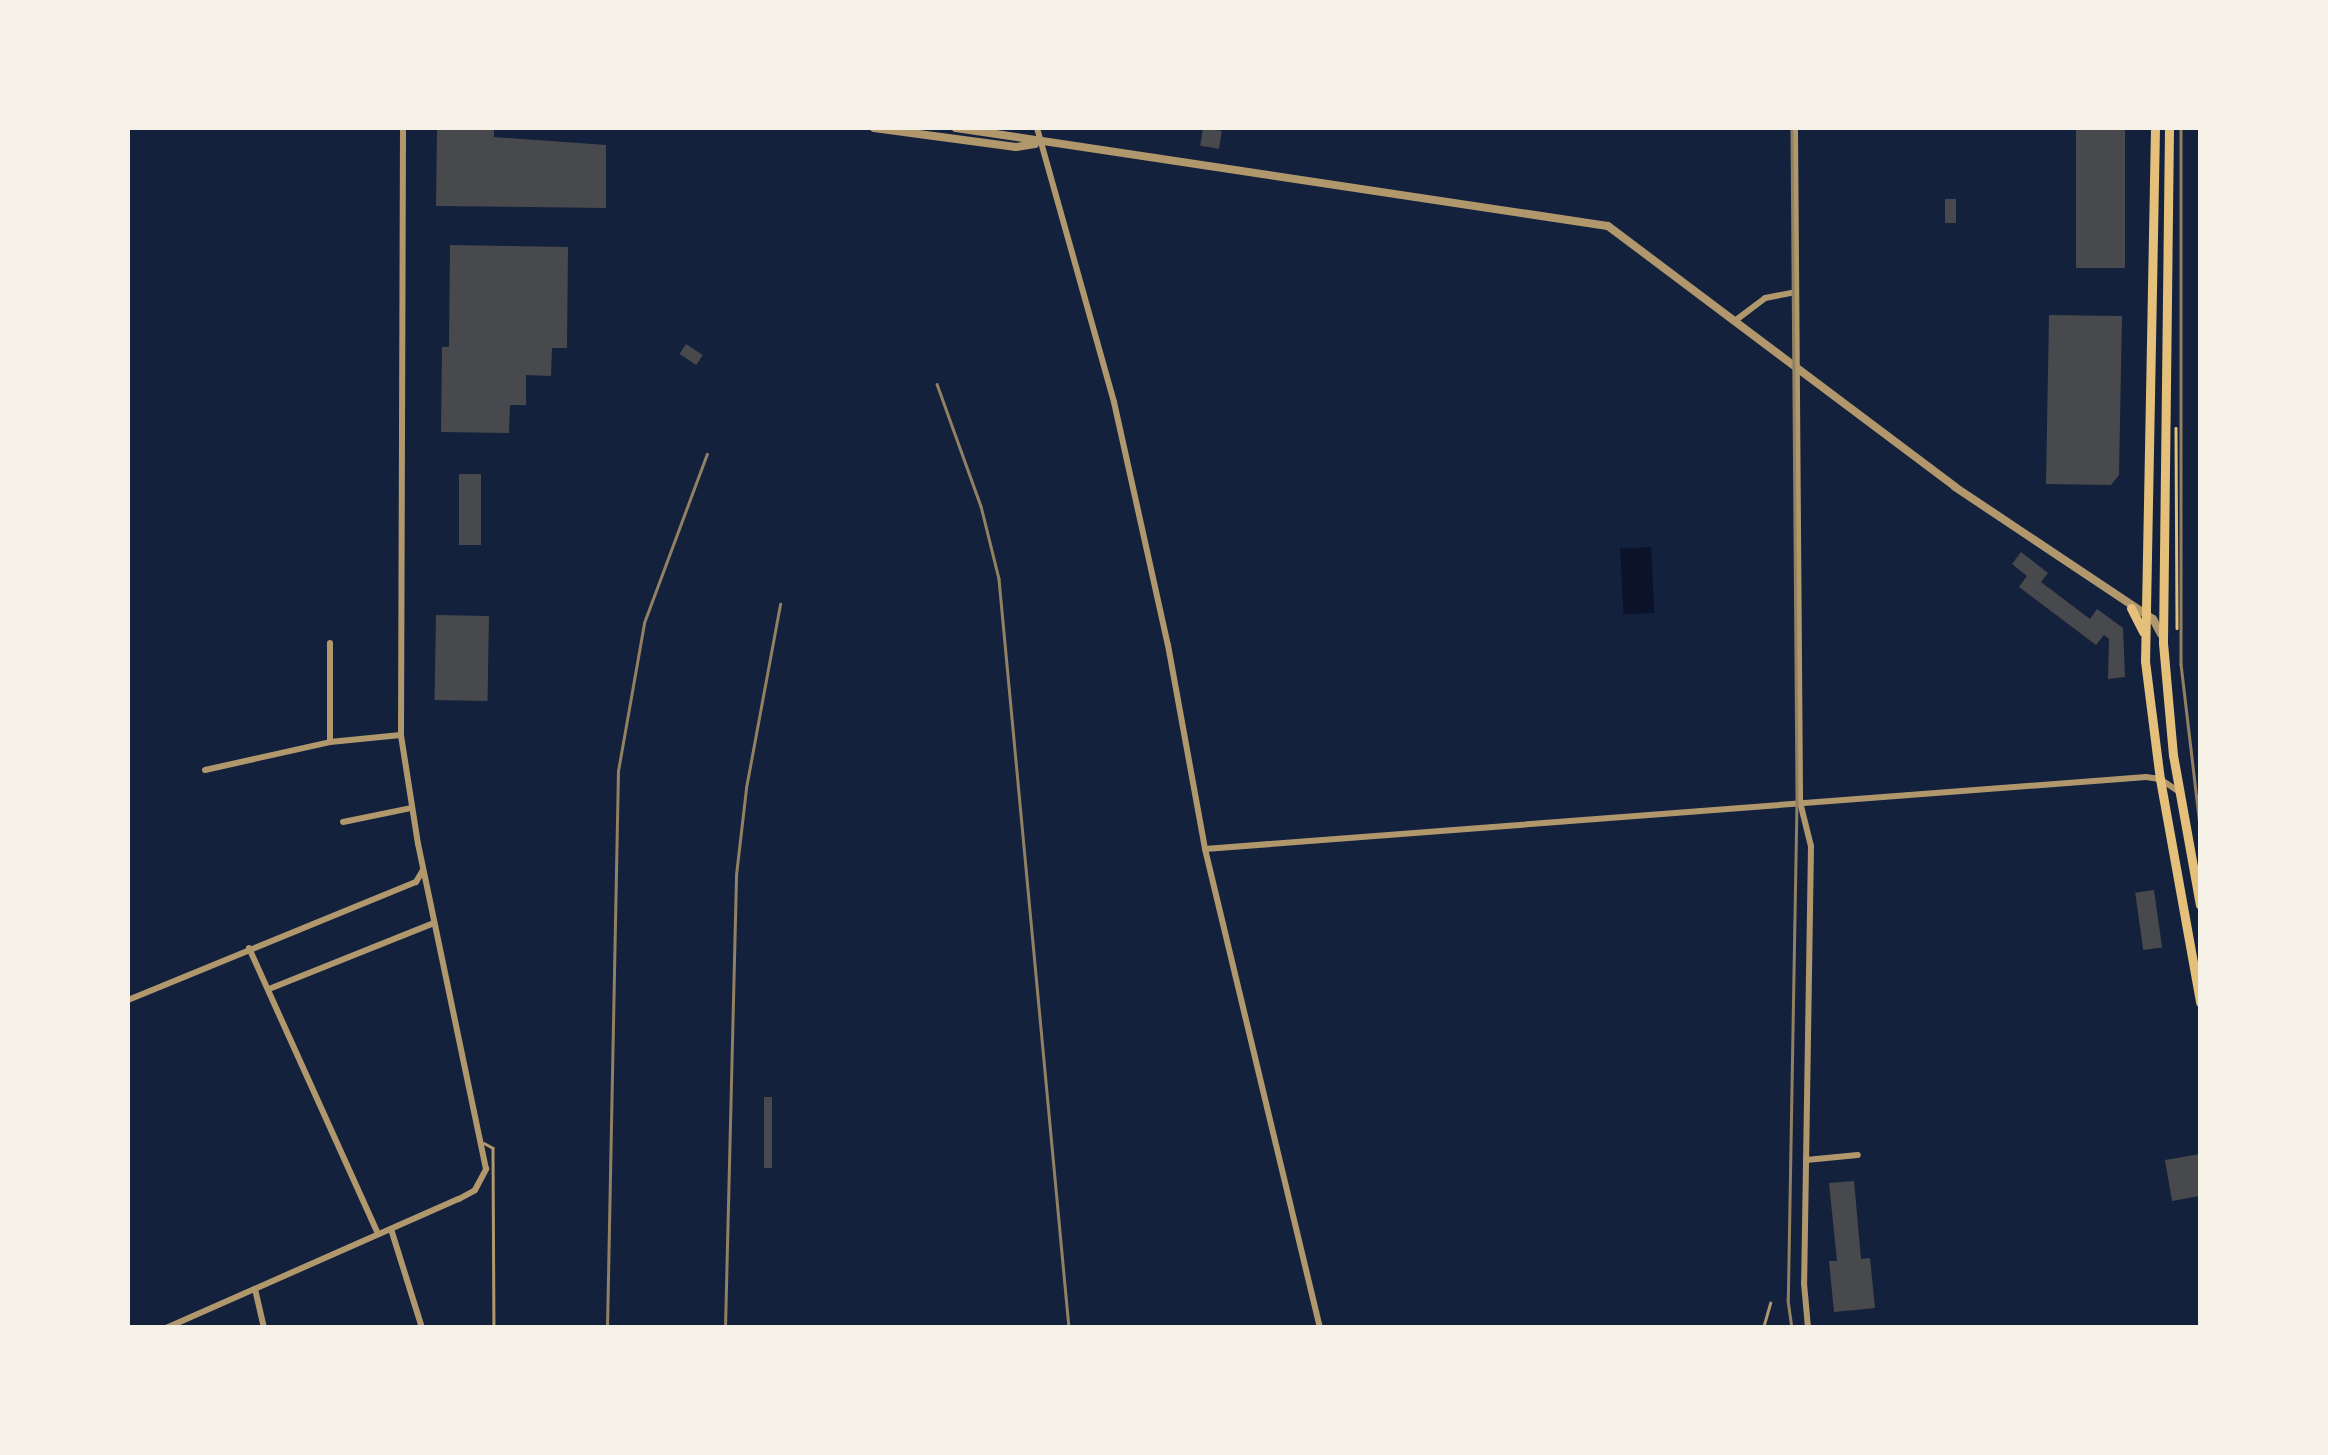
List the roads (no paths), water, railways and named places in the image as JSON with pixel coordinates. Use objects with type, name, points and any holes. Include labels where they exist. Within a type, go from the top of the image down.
[{"type":"main road","points":[[2155,128],[2145,640],[2160,779],[2200,1002]]},
{"type":"main road","points":[[2169,128],[2164,643],[2173,755],[2200,905]]},
{"type":"main road","points":[[2130,608],[2145,640]]},
{"type":"street","points":[[166,1328],[475,1190],[486,1169],[411,808],[401,735],[403,128]]},
{"type":"street","points":[[874,128],[1016,147],[1040,143]]},
{"type":"street","points":[[956,128],[1595,222],[1621,233],[1954,486],[2130,608],[2146,610],[2159,626],[2164,643]]},
{"type":"street","points":[[1037,128],[1062,204],[1109,383],[1168,645],[1204,849],[1320,1328]]},
{"type":"street","points":[[1795,128],[1800,802],[1811,846],[1804,1283],[1808,1328]]},
{"type":"street","points":[[1736,320],[1766,298],[1795,292]]},
{"type":"street","points":[[2146,610],[2164,596]]},
{"type":"street","points":[[330,643],[330,742]]},
{"type":"street","points":[[205,770],[330,742],[401,735]]},
{"type":"street","points":[[2160,779],[2173,755]]},
{"type":"street","points":[[1204,849],[2136,777],[2160,779],[2179,792]]},
{"type":"street","points":[[343,822],[411,808]]},
{"type":"street","points":[[128,1000],[416,882],[423,869]]},
{"type":"street","points":[[269,989],[434,922]]},
{"type":"street","points":[[250,948],[378,1234]]},
{"type":"street","points":[[1806,1160],[1858,1155]]},
{"type":"street","points":[[391,1229],[422,1328]]},
{"type":"street","points":[[255,1289],[264,1328]]},
{"type":"lane","points":[[483,1143],[493,1148],[494,1328]]},
{"type":"lane","points":[[1762,1328],[1770,1303]]},
{"type":"water","points":[[1651,547],[1654,613],[1623,615],[1620,549]]},
{"type":"tram line","points":[[1792,128],[1797,802],[1788,1300],[1792,1328]]},
{"type":"tram line","points":[[2181,128],[2181,664],[2200,826]]},
{"type":"railway","points":[[937,384],[981,506],[999,579],[1069,1328]]},
{"type":"railway","points":[[607,1328],[618,771],[644,623],[707,454]]},
{"type":"railway","points":[[725,1328],[736,875],[746,788],[780,604]]}]
